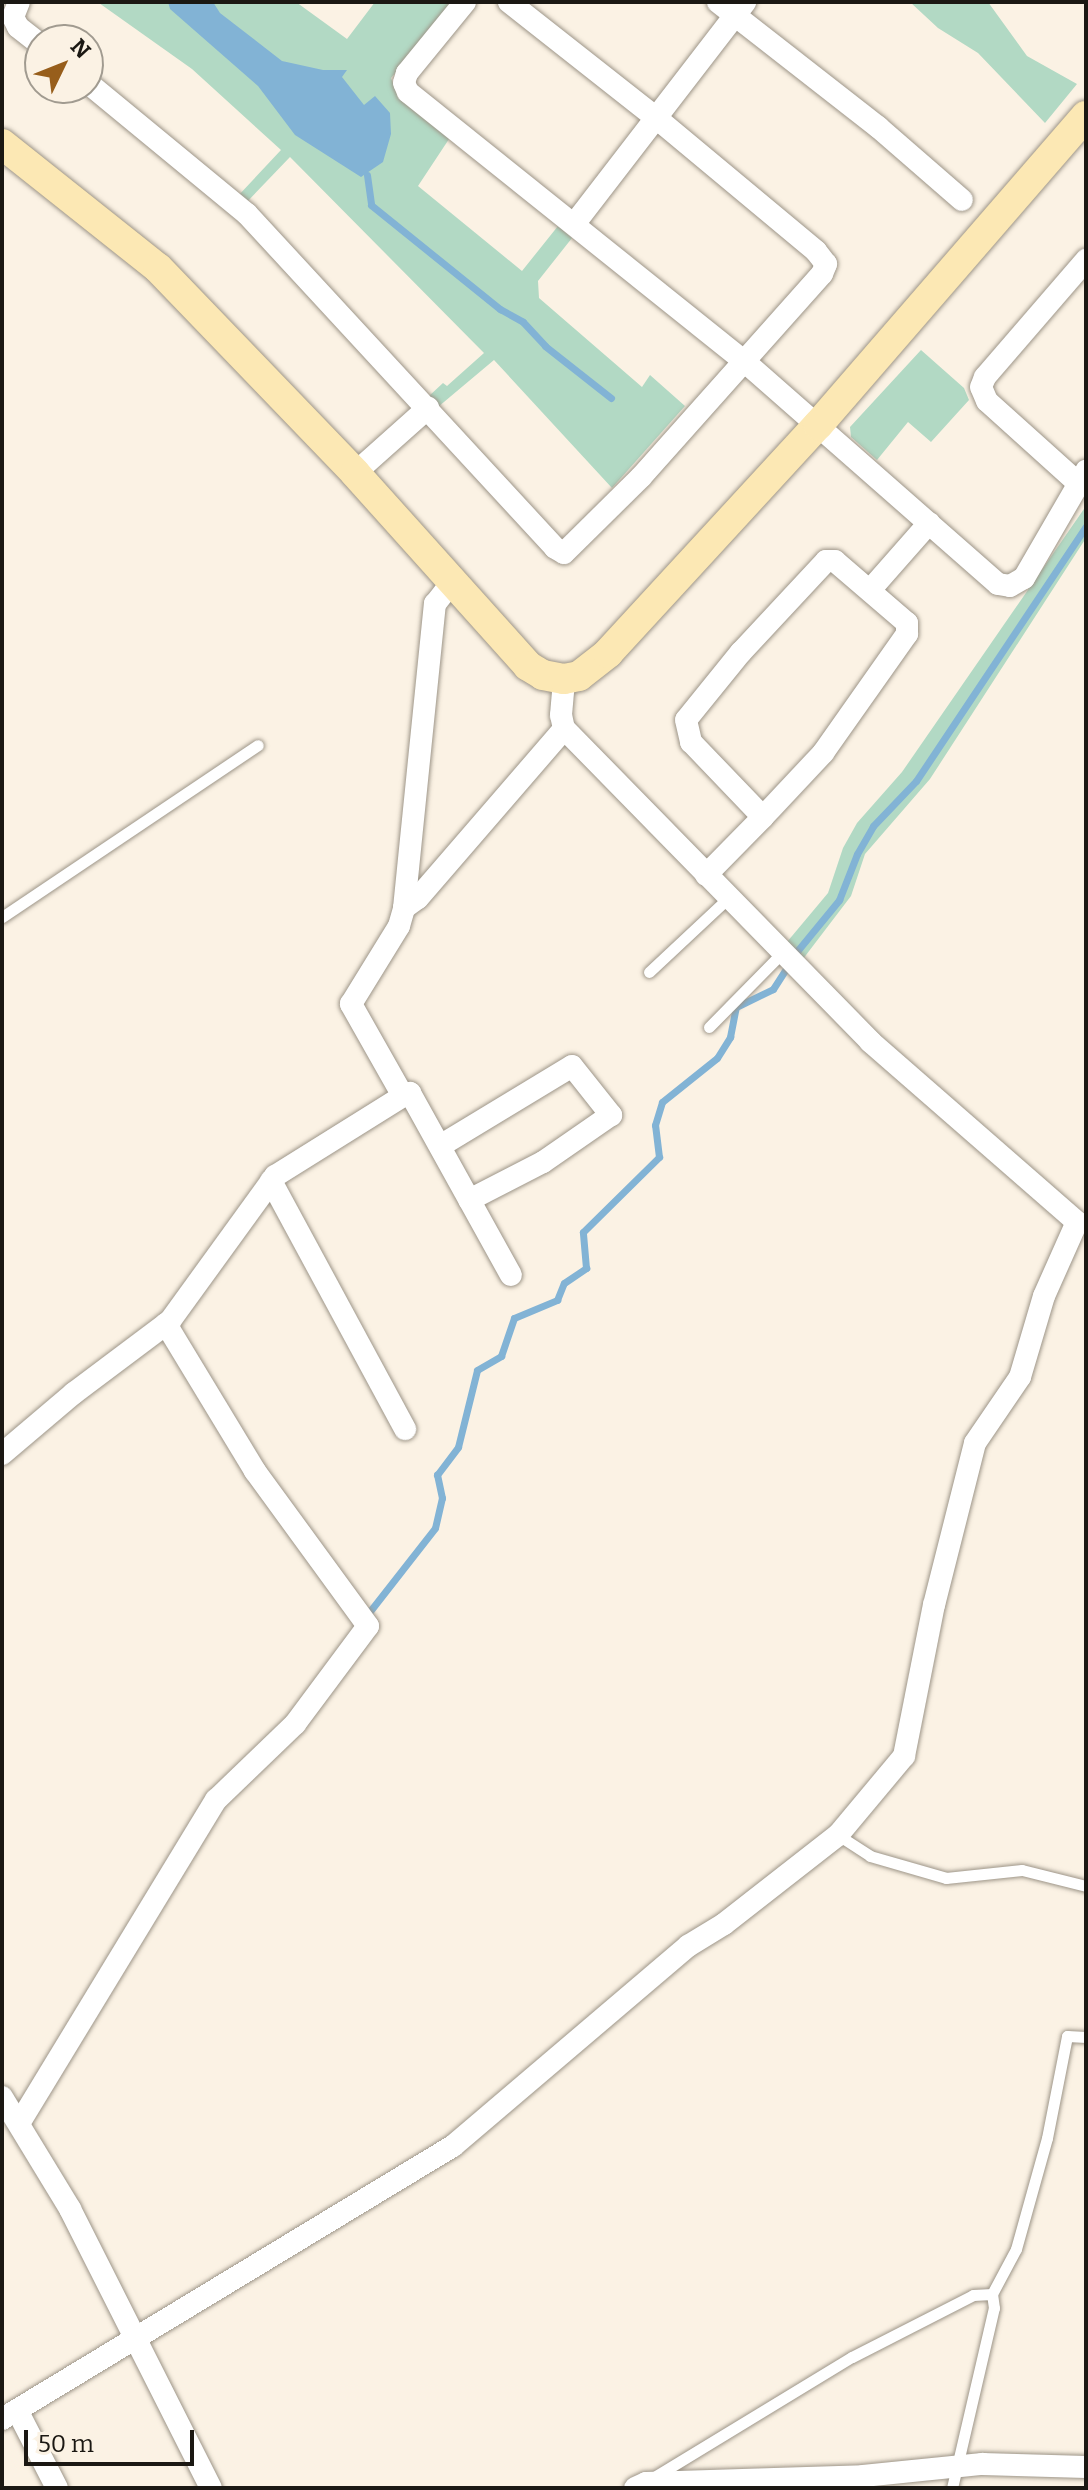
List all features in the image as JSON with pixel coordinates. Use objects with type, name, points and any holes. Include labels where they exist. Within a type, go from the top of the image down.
[{"type":"street","points":[[19,2],[13,17],[24,32]]},
{"type":"street","points":[[465,2],[407,73],[404,83],[408,92],[744,361],[998,584],[1010,586],[1024,578],[1082,477],[987,401],[981,387],[985,377],[1086,260]]},
{"type":"street","points":[[104,96],[247,214],[555,548],[564,553],[641,477],[822,274],[826,264],[816,251],[655,117],[509,2]]},
{"type":"street","points":[[575,223],[655,117],[732,6],[962,200]]},
{"type":"street","points":[[2,144],[158,268],[355,473],[528,666],[543,675],[564,679],[579,676],[608,653],[818,425],[1086,116]]},
{"type":"street","points":[[355,473],[428,408]]},
{"type":"street","points":[[871,589],[929,523]]},
{"type":"street","points":[[706,875],[763,817],[823,753],[907,634],[907,623],[843,565],[826,561],[741,652],[686,720],[691,742],[763,817]]},
{"type":"street","points":[[403,1096],[351,1004],[399,926],[404,908],[435,604],[452,582]]},
{"type":"street","points":[[57,2488],[9,2415],[453,2146],[688,1946],[724,1924],[838,1835],[904,1756],[934,1605],[975,1443],[1020,1377],[1044,1296],[1083,1219],[871,1042],[564,729],[561,715],[564,679]]},
{"type":"street","points":[[404,908],[418,898],[564,729]]},
{"type":"street","points":[[440,1146],[572,1066],[611,1115],[543,1162],[469,1200]]},
{"type":"street","points":[[2,1454],[74,1393],[166,1324],[271,1181],[360,1121],[410,1093],[511,1275]]},
{"type":"street","points":[[271,1181],[405,1429]]},
{"type":"street","points":[[20,2122],[216,1800],[295,1724],[368,1626],[255,1471],[166,1324]]},
{"type":"street","points":[[2,2097],[20,2122],[70,2209],[211,2488]]},
{"type":"street","points":[[641,2485],[954,2478],[1011,2464],[1086,2467]]},
{"type":"lane","points":[[2,917],[258,745]]},
{"type":"lane","points":[[649,972],[728,898]]},
{"type":"lane","points":[[709,1027],[782,953]]},
{"type":"lane","points":[[838,1835],[870,1856],[946,1878],[1022,1870],[1086,1886]]},
{"type":"lane","points":[[954,2478],[994,2308],[992,2294],[1016,2249],[1047,2138],[1067,2036],[1086,2037]]},
{"type":"lane","points":[[641,2485],[852,2357],[973,2295],[992,2294]]},
{"type":"green space","points":[[296,2],[347,39],[375,2],[455,2],[391,78],[397,94],[451,136],[418,186],[522,271],[558,226],[572,238],[538,281],[539,298],[642,387],[650,375],[685,406],[612,488],[494,360],[438,407],[429,396],[443,383],[447,386],[484,353],[290,157],[245,204],[237,197],[281,150],[192,69],[99,3]]},
{"type":"green space","points":[[910,2],[988,2],[1027,56],[1077,84],[1045,123],[978,53],[938,28]]},
{"type":"green space","points":[[921,350],[964,388],[969,400],[931,442],[908,422],[877,460],[851,437],[850,427]]},
{"type":"green space","points":[[1086,506],[1086,538],[930,779],[865,854],[851,896],[803,959],[787,942],[828,893],[843,848],[857,823],[902,772]]},
{"type":"water","points":[[168,2],[213,2],[220,13],[282,61],[323,70],[347,70],[342,77],[364,105],[375,96],[390,113],[391,134],[383,162],[361,177],[295,135],[258,86],[170,9]]},
{"type":"waterway","points":[[367,175],[371,205],[500,309],[523,322],[545,346],[611,398]]},
{"type":"waterway","points":[[367,1615],[435,1528],[442,1498],[437,1475],[458,1447],[477,1370],[501,1356],[514,1318],[557,1300],[564,1283],[586,1268],[583,1232],[659,1157],[655,1125],[662,1102],[717,1058],[730,1037],[736,1007],[773,989],[798,950],[839,900],[857,854],[873,826],[916,781],[1086,526]]}]
